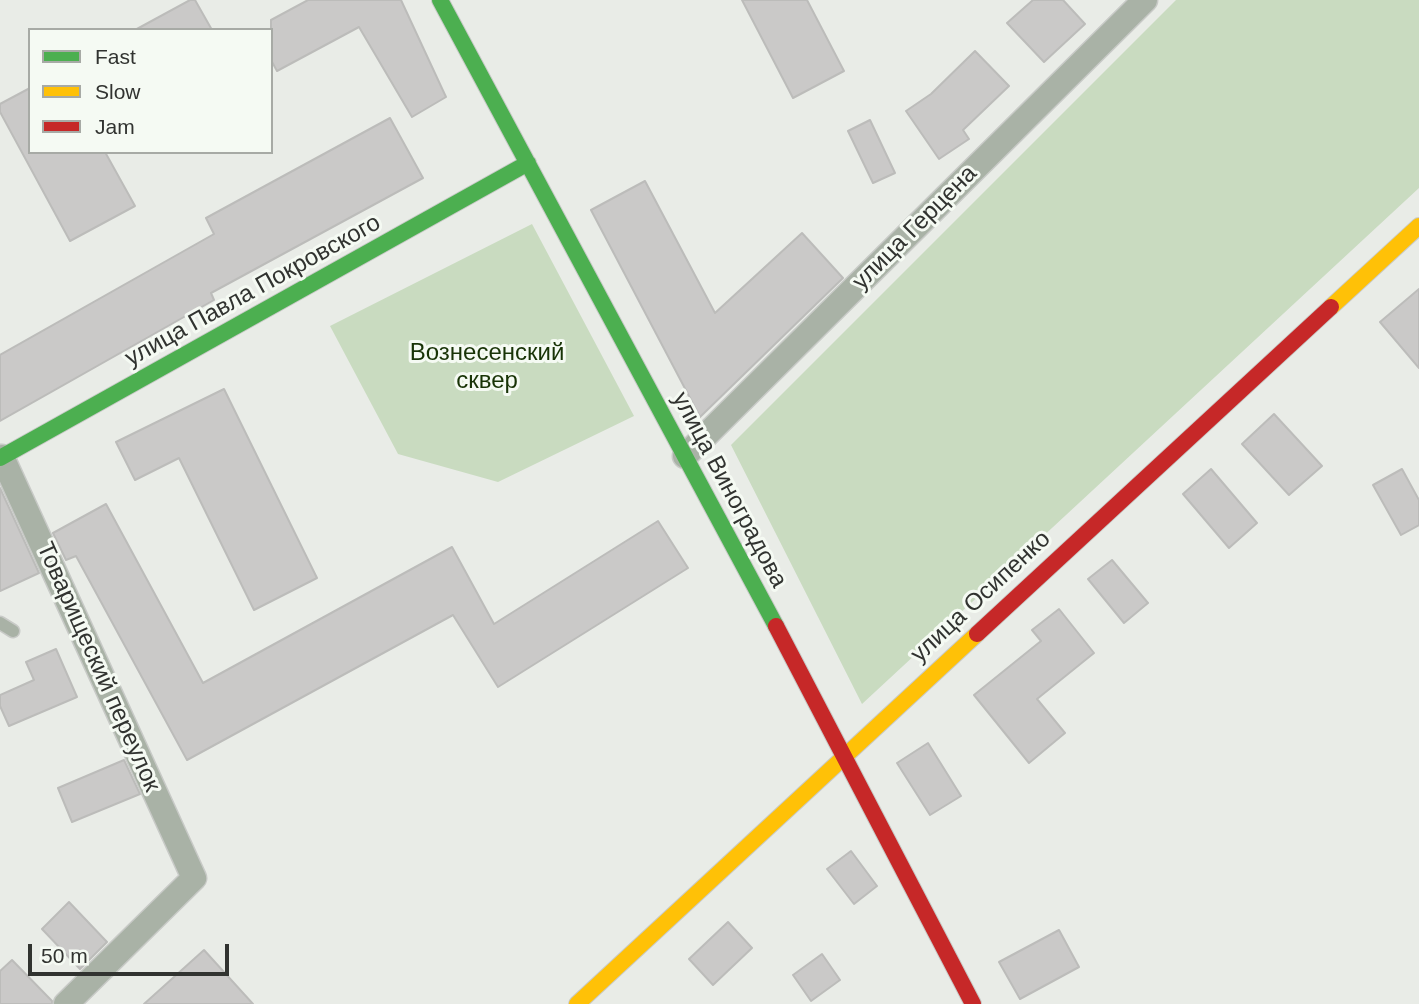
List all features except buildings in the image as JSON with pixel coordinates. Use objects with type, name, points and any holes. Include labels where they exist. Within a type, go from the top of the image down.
[{"type":"street","name":"улица Виноградова","points":[[440,0],[844,754],[973,1004]]},
{"type":"street","name":"улица Герцена","points":[[685,456],[1145,0]]},
{"type":"street","name":"улица Павла Покровского","points":[[1,458],[528,163]]},
{"type":"street","name":"улица Осипенко","points":[[577,1004],[844,754],[1419,226]]},
{"type":"street","name":"Товарищеский переулок","points":[[1,458],[194,878],[66,1004]]},
{"type":"lane","points":[[0,623],[13,631]]},
{"type":"green space","points":[[1176,0],[1419,0],[1419,188],[862,704],[731,445]]},
{"type":"green space","name":"Вознесенский сквер","points":[[532,224],[634,416],[498,482],[398,454],[330,326]]},
{"type":"traffic: fast","points":[[440,0],[776,626]]},
{"type":"traffic: fast","points":[[0,458],[528,163]]},
{"type":"traffic: slow","points":[[1331,307],[1419,226]]},
{"type":"traffic: slow","points":[[577,1004],[977,634]]},
{"type":"traffic: jam","points":[[977,634],[1331,307]]},
{"type":"traffic: jam","points":[[776,626],[973,1004]]}]
